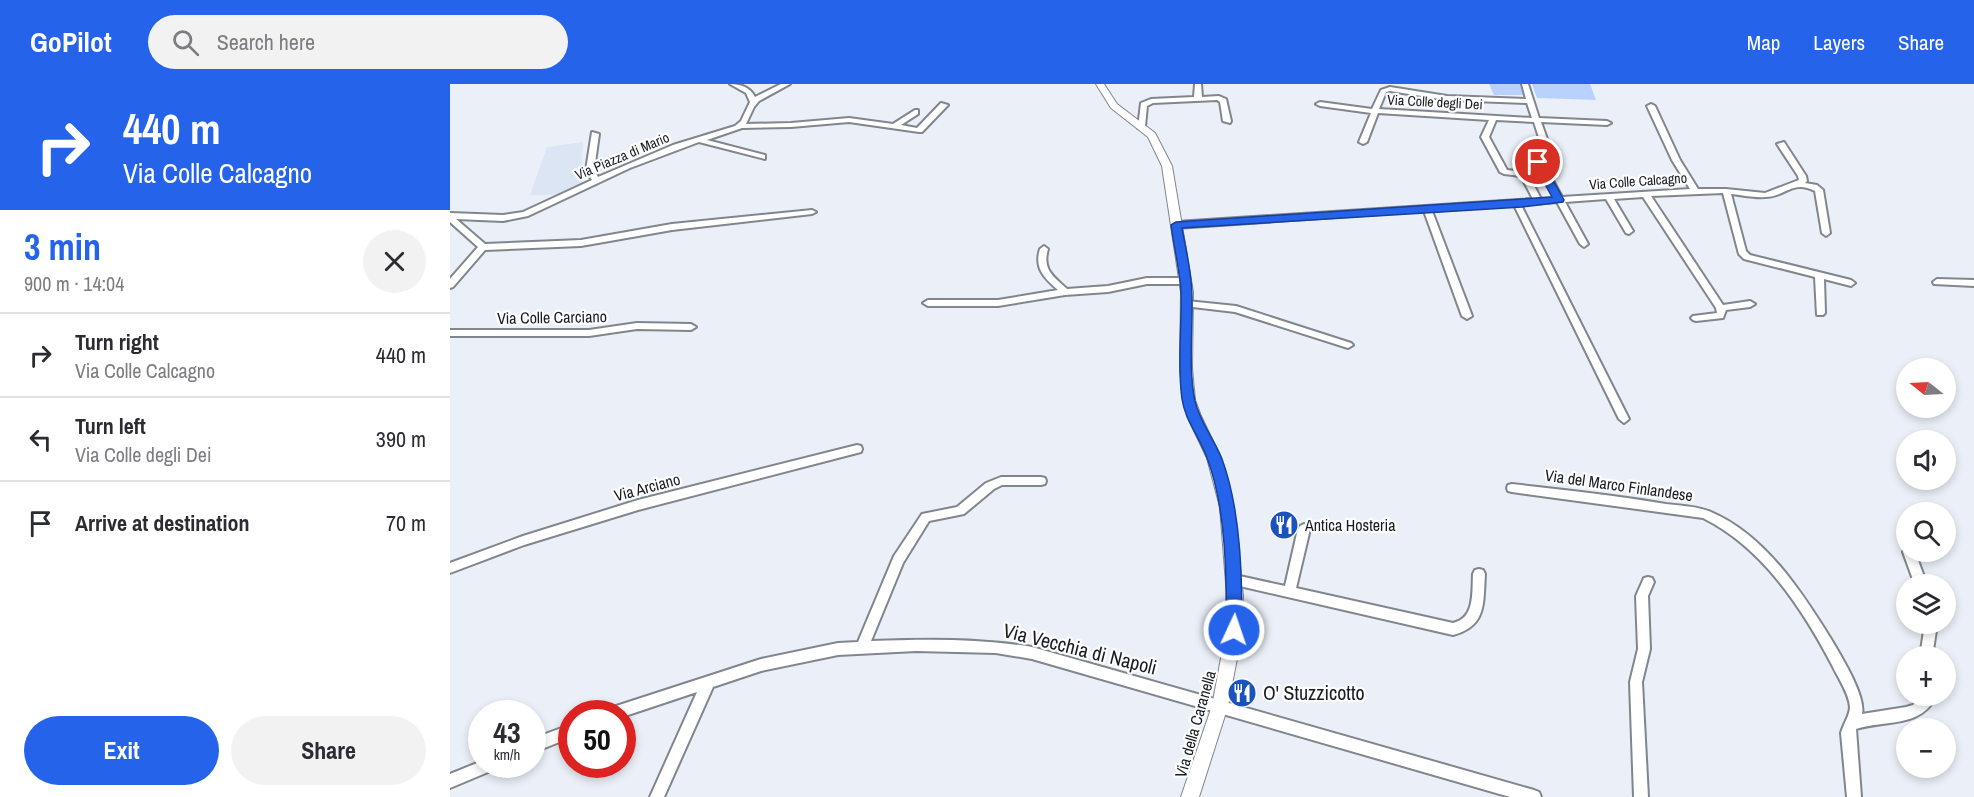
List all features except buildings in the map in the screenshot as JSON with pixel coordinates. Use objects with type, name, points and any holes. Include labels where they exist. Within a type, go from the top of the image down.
[{"type":"main road","name":"Via della Caranella","points":[[1100,84],[1114,106],[1153,137],[1165,159],[1185,281],[1188,400],[1212,453],[1222,485],[1234,580],[1233,637],[1220,706],[1190,797]]},
{"type":"street","points":[[733,84],[750,93],[753,102]]},
{"type":"street","points":[[741,126],[753,102],[788,84]]},
{"type":"street","points":[[1198,84],[1198,99]]},
{"type":"street","points":[[1525,84],[1544,142],[1533,149],[1584,244]]},
{"type":"street","name":"Via Colle degli Dei","points":[[1363,142],[1383,91],[1388,89],[1444,98],[1530,101]]},
{"type":"street","points":[[1141,126],[1146,102],[1221,98],[1227,121]]},
{"type":"street","name":"Via Colle degli Dei","points":[[1320,104],[1375,111],[1606,123]]},
{"type":"street","name":"Via Piazza di Mario","points":[[450,217],[517,216],[596,180],[698,140],[741,126],[849,120],[921,129],[944,105]]},
{"type":"street","points":[[1651,106],[1674,155],[1695,191]]},
{"type":"street","points":[[893,127],[915,112]]},
{"type":"street","name":"Via Colle degli Dei","points":[[1493,118],[1485,137],[1502,170],[1509,174],[1544,173]]},
{"type":"street","points":[[595,134],[591,170],[596,180]]},
{"type":"street","points":[[698,140],[762,157]]},
{"type":"street","points":[[1781,144],[1803,177],[1799,184],[1819,190],[1826,232]]},
{"type":"street","points":[[1524,174],[1539,202]]},
{"type":"street","name":"Via Colle Calcagno","points":[[1176,225],[1695,191],[1766,195],[1799,184]]},
{"type":"street","points":[[1726,191],[1745,256],[1755,261],[1851,284]]},
{"type":"street","points":[[1645,194],[1721,308],[1720,316],[1696,318]]},
{"type":"street","points":[[1608,196],[1629,231]]},
{"type":"street","points":[[1517,204],[1624,419]]},
{"type":"street","points":[[1428,210],[1467,316]]},
{"type":"street","points":[[450,217],[483,247],[583,243],[672,227],[812,212]]},
{"type":"street","points":[[450,285],[483,247]]},
{"type":"street","points":[[1044,249],[1040,260],[1041,267],[1065,292]]},
{"type":"street","points":[[1819,276],[1820,313]]},
{"type":"street","points":[[928,303],[993,304],[1065,292],[1104,290],[1153,280],[1185,281]]},
{"type":"street","points":[[1937,282],[1974,283]]},
{"type":"street","points":[[1187,304],[1236,309],[1348,345]]},
{"type":"street","points":[[1721,308],[1750,304]]},
{"type":"street","name":"Via Colle Carciano","points":[[450,333],[590,333],[637,326],[691,327]]},
{"type":"street","name":"Via Arciano","points":[[450,568],[523,541],[629,508],[857,449]]},
{"type":"street","points":[[862,646],[898,560],[926,517],[960,511],[990,486],[1001,481],[1041,481]]},
{"type":"street","name":"Via del Marco Finlandese","points":[[1512,488],[1626,501],[1701,513],[1716,519],[1750,544],[1778,574],[1824,638],[1855,700],[1857,711],[1850,724],[1848,737],[1854,797]]},
{"type":"street","points":[[1289,593],[1304,529]]},
{"type":"street","points":[[1234,580],[1442,628],[1457,629],[1469,624],[1475,616],[1479,574]]},
{"type":"street","points":[[1641,797],[1636,682],[1644,649],[1642,596],[1648,582]]},
{"type":"street","name":"Via Vecchia di Napoli","points":[[636,706],[788,658],[862,646],[916,645],[1010,649],[1220,706],[1534,797]]},
{"type":"street","points":[[657,797],[709,681]]},
{"type":"street","points":[[1850,724],[1864,719],[1911,712],[1923,706]]},
{"type":"street","points":[[450,781],[468,773]]},
{"type":"shaded area","points":[[1489,84],[1521,84],[1526,95],[1494,95]]},
{"type":"shaded area","points":[[1532,84],[1590,84],[1596,100],[1537,98]]},
{"type":"shaded area","points":[[583,142],[581,176],[584,183],[562,195],[530,195],[547,147]]},
{"type":"place","name":"Antica Hosteria","points":[[1284,525]]},
{"type":"place","name":"O' Stuzzicotto","points":[[1242,693]]},
{"type":"route","points":[[1234,630],[1236,609],[1225,494],[1215,458],[1192,413],[1188,400],[1186,292],[1176,225],[1559,200],[1538,162]]}]
